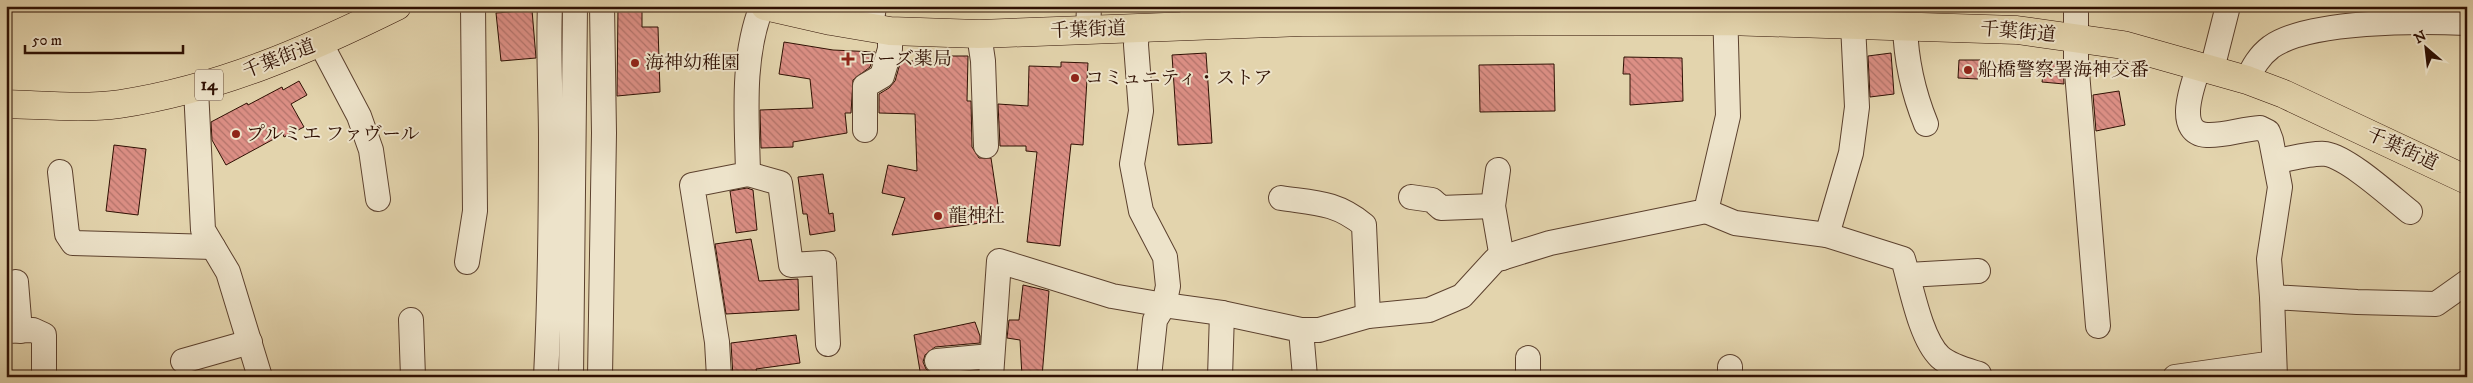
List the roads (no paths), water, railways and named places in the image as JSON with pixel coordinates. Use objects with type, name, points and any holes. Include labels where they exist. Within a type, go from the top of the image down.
[{"type":"highway","name":"千葉街道","points":[[6,104],[78,106],[118,104],[196,89],[260,68],[322,44],[397,6]]},
{"type":"highway","name":"千葉街道","points":[[763,6],[979,34],[1089,19],[1137,28],[1192,17],[1302,14],[1725,14],[1842,18],[1905,26],[2017,30],[2123,45],[2247,80],[2284,94],[2467,180]]},
{"type":"street","points":[[468,262],[475,211],[473,6]]},
{"type":"street","points":[[546,377],[550,314],[551,138],[548,46],[550,6]]},
{"type":"street","points":[[571,377],[575,6]]},
{"type":"street","points":[[600,377],[604,132],[602,6]]},
{"type":"street","points":[[748,174],[746,100],[753,28],[763,6]]},
{"type":"street","points":[[2076,6],[2076,60],[2098,326]]},
{"type":"street","points":[[2175,377],[2275,370],[2269,259],[2280,187],[2276,161],[2268,132],[2260,128],[2217,135],[2204,135],[2193,128],[2187,106],[2206,67],[2228,6]]},
{"type":"street","points":[[1706,211],[1728,116],[1725,14]]},
{"type":"street","points":[[1827,235],[1851,153],[1856,107],[1842,18]]},
{"type":"street","points":[[865,130],[865,86],[882,76],[890,49],[878,22]]},
{"type":"street","points":[[2247,80],[2254,64],[2271,47],[2297,36],[2324,30],[2388,23],[2467,24]]},
{"type":"street","points":[[1905,26],[1913,93],[1926,124]]},
{"type":"street","points":[[1137,28],[1136,45],[1141,112],[1132,164],[1141,211],[1165,257],[1168,286],[1164,305],[1155,320],[1149,377]]},
{"type":"street","points":[[979,34],[983,61],[986,146]]},
{"type":"street","points":[[322,44],[359,116],[371,150],[378,199]]},
{"type":"street","points":[[196,89],[203,230],[228,272],[260,377]]},
{"type":"street","points":[[2276,161],[2326,154],[2339,159],[2365,176],[2410,212]]},
{"type":"street","points":[[1498,170],[1493,206],[1502,258]]},
{"type":"street","points":[[60,172],[67,234],[73,244],[213,247]]},
{"type":"street","points":[[719,377],[716,342],[692,185],[748,174],[780,183],[791,265],[824,263],[828,344]]},
{"type":"street","points":[[1411,197],[1432,200],[1441,208],[1493,206]]},
{"type":"street","points":[[1281,198],[1322,204],[1348,212],[1364,225],[1368,316]]},
{"type":"street","points":[[937,360],[991,366],[999,261],[1112,296],[1222,312],[1302,330],[1319,330],[1368,316],[1429,310],[1462,296],[1495,260],[1550,243],[1706,211],[1735,223],[1827,235],[1903,259],[1925,332],[1934,350],[1941,358],[1954,366],[1979,374],[1978,377]]},
{"type":"street","points":[[1908,275],[1978,271]]},
{"type":"street","points":[[16,282],[13,331],[33,330],[44,335],[44,377]]},
{"type":"street","points":[[2272,297],[2436,304],[2467,282]]},
{"type":"street","points":[[1220,377],[1222,312]]},
{"type":"street","points":[[411,320],[413,377]]},
{"type":"street","points":[[1302,330],[1305,377]]},
{"type":"street","points":[[183,361],[250,342]]},
{"type":"place","name":"ローズ薬局","points":[[848,59]]},
{"type":"place","name":"海神幼稚園","points":[[635,63]]},
{"type":"place","name":"船橋警察署海神交番","points":[[1968,70]]},
{"type":"place","name":"コミュニティ・ストア","points":[[1075,78]]},
{"type":"place","name":"プルミエ ファヴール","points":[[236,134]]},
{"type":"place","name":"龍神社","points":[[938,216]]}]
